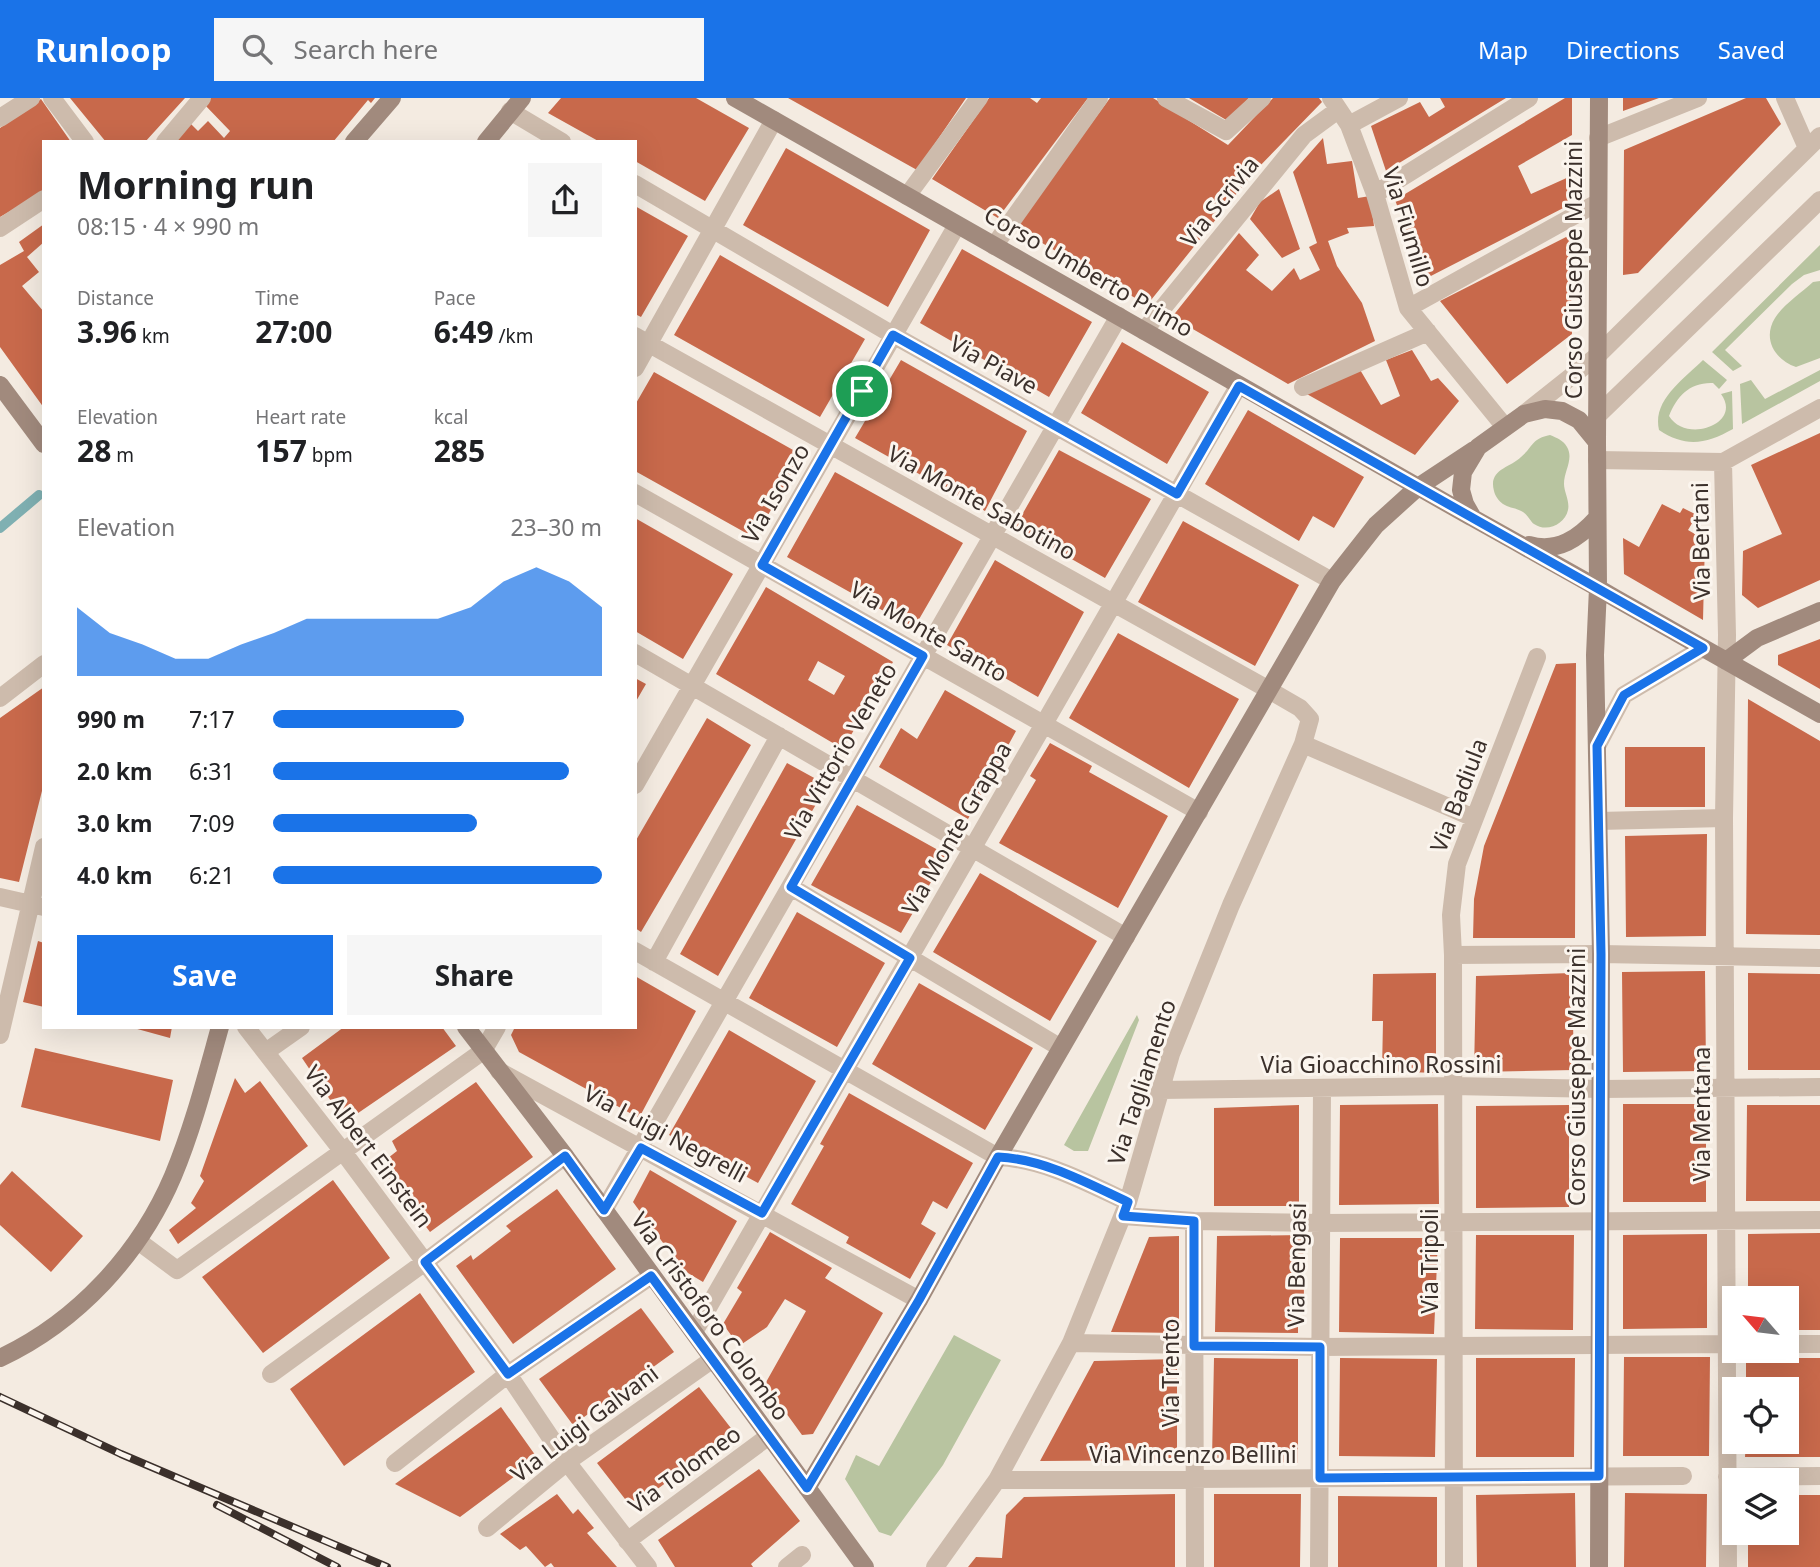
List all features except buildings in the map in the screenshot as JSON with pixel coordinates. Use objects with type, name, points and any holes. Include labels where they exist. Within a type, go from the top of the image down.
[{"type":"street","points":[[0,118],[31,98]]},
{"type":"street","points":[[52,98],[84,140]]},
{"type":"street","points":[[167,140],[202,98]]},
{"type":"street","points":[[356,140],[392,98]]},
{"type":"street","name":"Corso Umberto Primo","points":[[735,98],[1473,518]]},
{"type":"street","points":[[907,196],[979,98]]},
{"type":"street","points":[[994,246],[1099,98]]},
{"type":"street","points":[[1166,98],[1226,131],[1262,98]]},
{"type":"street","points":[[1349,125],[1399,98]]},
{"type":"street","points":[[1375,194],[1530,98]]},
{"type":"street","name":"Corso Giuseppe Mazzini","points":[[1597,442],[1599,98]]},
{"type":"street","points":[[1598,138],[1698,98]]},
{"type":"street","name":"Via Fiumillo","points":[[1335,104],[1349,125],[1375,194],[1408,308],[1505,427]]},
{"type":"street","name":"Via Scrivia","points":[[1144,331],[1304,135],[1335,104]]},
{"type":"street","points":[[807,1488],[919,1300],[998,1157],[1332,581],[1376,525],[1419,487],[1524,414],[1597,356],[1813,142],[1788,104]]},
{"type":"street","points":[[488,140],[516,105],[560,140]]},
{"type":"street","points":[[637,360],[642,340],[714,229],[775,120]]},
{"type":"street","name":"Via Piave","points":[[637,185],[893,335],[1332,581]]},
{"type":"street","points":[[0,228],[42,200]]},
{"type":"street","points":[[1597,416],[1820,200]]},
{"type":"street","points":[[1408,308],[1597,203]]},
{"type":"street","name":"Via Isonzo","points":[[637,782],[957,225]]},
{"type":"street","name":"Via Vittorio Veneto","points":[[604,1210],[1119,316]]},
{"type":"street","points":[[1303,387],[1427,332]]},
{"type":"street","name":"Via Monte Sabotino","points":[[642,340],[1269,690]]},
{"type":"street","points":[[0,385],[41,434]]},
{"type":"street","name":"Via Monte Grappa","points":[[694,1332],[1239,386]]},
{"type":"street","points":[[1597,460],[1723,462],[1820,408]]},
{"type":"street","points":[[1516,542],[1538,547],[1567,543],[1582,534],[1597,518],[1597,442],[1579,420],[1562,411],[1545,409],[1524,414]]},
{"type":"street","points":[[1479,447],[1463,472],[1462,481],[1465,504],[1473,518],[1820,714]]},
{"type":"street","name":"Via Bertani","points":[[1723,462],[1726,661]]},
{"type":"street","name":"Via Monte Santo","points":[[637,494],[1199,812]]},
{"type":"street","name":"Corso Giuseppe Mazzini","points":[[1597,518],[1602,1089],[1600,1567]]},
{"type":"street","points":[[1726,661],[1757,638],[1820,611]]},
{"type":"street","points":[[1597,746],[1624,695],[1703,648]]},
{"type":"street","points":[[637,654],[1126,937]]},
{"type":"street","name":"Via Badiula","points":[[1453,955],[1451,915],[1457,864],[1537,657]]},
{"type":"street","name":"Via Mentana","points":[[1726,661],[1724,818],[1728,1286]]},
{"type":"street","points":[[0,698],[42,666]]},
{"type":"street","name":"Via Tagliamento","points":[[935,1567],[997,1480],[1071,1343],[1126,1209],[1171,1054],[1226,918],[1303,744],[1310,719],[1300,708],[1269,690]]},
{"type":"street","points":[[654,962],[779,736]]},
{"type":"street","points":[[1303,744],[1474,818]]},
{"type":"street","points":[[1599,821],[1724,818]]},
{"type":"street","points":[[0,1035],[37,906],[42,864]]},
{"type":"street","points":[[791,887],[1061,1048]]},
{"type":"street","points":[[0,897],[37,906]]},
{"type":"street","points":[[637,952],[998,1157],[1017,1158],[1060,1171],[1126,1209],[1194,1221],[1322,1223],[1600,1219],[1820,1220]]},
{"type":"street","points":[[1453,955],[1601,954],[1820,958]]},
{"type":"street","name":"Via Tripoli","points":[[1453,955],[1454,1567]]},
{"type":"street","points":[[0,1358],[20,1349],[66,1316],[102,1284],[138,1241],[177,1165],[192,1126],[219,1029]]},
{"type":"street","name":"Via Albert Einstein","points":[[248,1029],[344,1153],[508,1374],[567,1462],[648,1567]]},
{"type":"street","points":[[267,1051],[298,1029]]},
{"type":"street","name":"Via Cristoforo Colombo","points":[[467,1029],[565,1156],[865,1567]]},
{"type":"street","points":[[138,1241],[177,1270],[483,1051],[496,1029]]},
{"type":"street","name":"Via Luigi Negrelli","points":[[499,1071],[919,1300]]},
{"type":"street","name":"Via Gioacchino Rossini","points":[[1160,1090],[1453,1086],[1602,1089],[1820,1087]]},
{"type":"street","name":"Via Bengasi","points":[[1319,1567],[1322,1089]]},
{"type":"street","points":[[271,1374],[565,1156]]},
{"type":"street","name":"Via Trento","points":[[1194,1221],[1195,1567]]},
{"type":"street","points":[[394,1463],[508,1374],[651,1276]]},
{"type":"street","points":[[1071,1343],[1320,1347],[1722,1344]]},
{"type":"street","points":[[1799,1344],[1820,1344]]},
{"type":"street","name":"Via Luigi Galvani","points":[[487,1528],[567,1462],[713,1359]]},
{"type":"street","name":"Via Mentana","points":[[1727,1468],[1730,1363]]},
{"type":"street","name":"Via Tolomeo","points":[[627,1541],[769,1436]]},
{"type":"street","name":"Via Vincenzo Bellini","points":[[997,1480],[1683,1476]]},
{"type":"street","points":[[1799,1476],[1820,1476]]},
{"type":"street","name":"Via Mentana","points":[[1728,1545],[1728,1567]]},
{"type":"street","points":[[787,1567],[802,1555]]},
{"type":"green space","points":[[1820,245],[1820,270],[1804,275],[1792,284],[1725,350],[1742,366],[1733,371],[1712,352]]},
{"type":"green space","points":[[1820,281],[1820,358],[1796,367],[1782,359],[1773,348],[1770,341],[1771,326],[1787,304],[1813,282]]},
{"type":"green space","points":[[1703,360],[1727,380],[1719,389],[1713,383],[1691,388],[1676,402],[1669,416],[1687,429],[1710,427],[1719,422],[1725,414],[1726,405],[1721,394],[1732,391],[1733,429],[1705,441],[1678,440],[1659,430],[1660,409],[1671,391]]},
{"type":"green space","points":[[1820,370],[1820,381],[1742,424],[1740,384],[1751,380],[1765,399]]},
{"type":"green space","points":[[1550,435],[1564,443],[1569,452],[1564,484],[1568,507],[1566,515],[1559,523],[1544,528],[1534,524],[1523,512],[1502,503],[1495,495],[1493,484],[1497,473],[1521,457],[1536,441]]},
{"type":"green space","points":[[1137,1015],[1139,1020],[1088,1151],[1074,1151],[1064,1145]]},
{"type":"green space","points":[[954,1335],[1001,1360],[943,1465],[891,1536],[879,1532],[845,1479],[856,1455],[879,1466]]},
{"type":"waterway","points":[[0,528],[39,495]]},
{"type":"railway","points":[[0,1397],[121,1454],[387,1567]]},
{"type":"railway","points":[[217,1505],[337,1567]]},
{"type":"route","points":[[893,335],[1177,494],[1239,386],[1703,648],[1624,695],[1597,746],[1602,1089],[1599,1476],[1320,1478],[1320,1347],[1194,1346],[1194,1221],[1123,1216],[1128,1202],[1060,1171],[1017,1158],[998,1157],[919,1300],[807,1488],[651,1276],[508,1374],[425,1262],[565,1156],[604,1210],[641,1148],[762,1213],[910,958],[791,887],[923,656],[762,565],[862,391],[893,335]]}]
